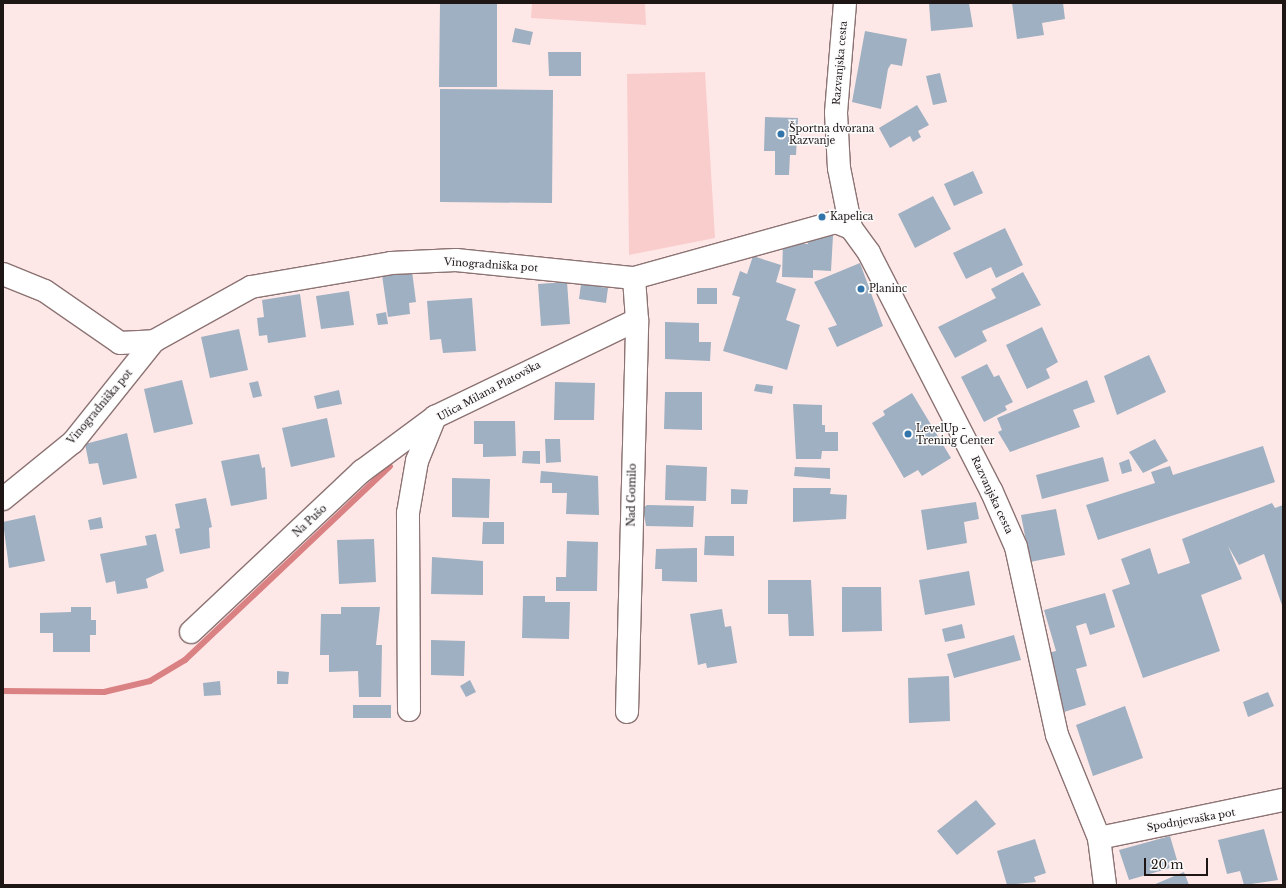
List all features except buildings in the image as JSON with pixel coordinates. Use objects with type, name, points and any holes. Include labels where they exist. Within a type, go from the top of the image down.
[{"type":"street","name":"Razvanjska cesta","points":[[845,3],[836,113],[843,225],[869,253],[991,490],[1016,547],[1057,735],[1099,838],[1105,885]]},
{"type":"street","name":"Vinogradniška pot","points":[[3,499],[73,442],[154,341],[251,287],[392,263],[456,260],[634,278],[843,225]]},
{"type":"street","name":"Vinogradniška pot","points":[[3,274],[45,292],[120,343],[154,341]]},
{"type":"street","name":"Nad Gomilo","points":[[627,712],[637,320],[634,278]]},
{"type":"street","name":"Ulica Milana Platovška","points":[[409,710],[408,513],[417,461],[435,417],[637,320]]},
{"type":"street","name":"Na Pušo","points":[[191,632],[362,471],[435,417]]},
{"type":"street","name":"Spodnjevaška pot","points":[[1099,838],[1283,800]]},
{"type":"shaded area","points":[[532,3],[645,3],[646,25],[531,18]]},
{"type":"shaded area","points":[[705,72],[715,238],[629,255],[627,74]]},
{"type":"waterway","points":[[3,691],[104,692],[150,681],[185,660],[390,466]]},
{"type":"place","name":"Športna dvorana Razvanje","points":[[781,134]]},
{"type":"place","name":"Kapelica","points":[[822,217]]},
{"type":"place","name":"Planinc","points":[[861,289]]},
{"type":"place","name":"LevelUp - Trening Center","points":[[908,434]]}]
